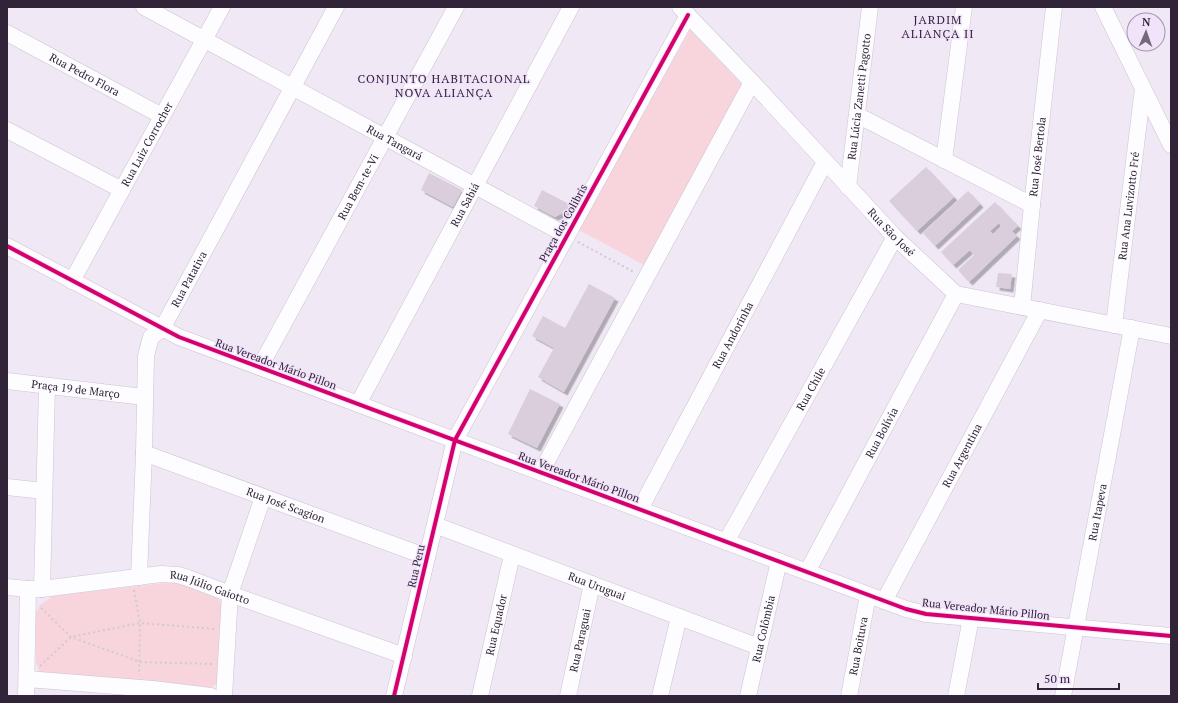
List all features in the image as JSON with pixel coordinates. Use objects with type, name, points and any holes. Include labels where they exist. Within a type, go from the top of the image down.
[{"type":"street","name":"Rua Tangará","points":[[144,7],[566,235]]},
{"type":"street","name":"Rua Luiz Corrocher","points":[[72,281],[222,7]]},
{"type":"street","name":"Rua Patativa","points":[[135,577],[144,454],[146,356],[152,337],[162,329],[336,7]]},
{"type":"street","name":"Rua Bem-te-Vi","points":[[260,367],[456,7]]},
{"type":"street","name":"Rua Sabiá","points":[[358,404],[571,7]]},
{"type":"street","name":"Rua Lúcia Zanetti Pagotto","points":[[848,187],[870,7]]},
{"type":"street","points":[[944,160],[964,7]]},
{"type":"street","name":"Rua José Bertola","points":[[1022,307],[1054,7]]},
{"type":"street","points":[[1103,7],[1171,145]]},
{"type":"street","name":"Rua São José","points":[[684,11],[752,82],[895,237],[956,294]]},
{"type":"street","name":"Praça dos Colibris","points":[[455,440],[566,235],[684,11]]},
{"type":"street","name":"Rua Pedro Flora","points":[[7,33],[162,116]]},
{"type":"street","points":[[541,472],[752,82]]},
{"type":"street","name":"Rua Ana Luvizotto Fré","points":[[1114,325],[1143,88]]},
{"type":"street","points":[[857,115],[1032,204]]},
{"type":"street","points":[[7,130],[122,190]]},
{"type":"street","name":"Rua Andorinha","points":[[640,509],[825,162]]},
{"type":"street","name":"Rua Chile","points":[[726,542],[895,237]]},
{"type":"street","name":"Rua Vereador Mário Pillon","points":[[7,246],[179,337],[906,609],[926,614],[1171,636]]},
{"type":"street","points":[[956,294],[1171,336]]},
{"type":"street","name":"Rua Bolívia","points":[[806,572],[956,294]]},
{"type":"street","name":"Rua Argentina","points":[[884,601],[1040,310]]},
{"type":"street","name":"Rua Itapeva","points":[[1063,696],[1132,328]]},
{"type":"street","name":"Praça 19 de Março","points":[[7,381],[144,397]]},
{"type":"street","points":[[26,696],[33,591],[44,491],[47,386]]},
{"type":"street","name":"Rua Peru","points":[[394,696],[455,440]]},
{"type":"street","name":"Rua José Scagion","points":[[144,454],[427,557]]},
{"type":"street","points":[[7,487],[44,491]]},
{"type":"street","points":[[224,696],[230,594],[263,497]]},
{"type":"street","name":"Rua Uruguai","points":[[435,525],[759,647]]},
{"type":"street","name":"Rua Equador","points":[[480,696],[512,555]]},
{"type":"street","name":"Rua Colômbia","points":[[748,696],[778,561]]},
{"type":"street","name":"Rua Júlio Gaiotto","points":[[7,587],[33,591],[161,574],[178,575],[404,656]]},
{"type":"street","name":"Rua Paraguai","points":[[568,696],[592,584]]},
{"type":"street","name":"Rua Boituva","points":[[849,696],[868,595]]},
{"type":"street","points":[[660,696],[679,617]]},
{"type":"street","points":[[956,696],[971,618]]},
{"type":"street","points":[[26,679],[139,688],[211,696]]},
{"type":"path","points":[[566,235],[646,278]]},
{"type":"path","points":[[135,577],[140,623],[139,688]]},
{"type":"path","points":[[33,591],[71,637],[140,662],[226,664]]},
{"type":"path","points":[[26,679],[71,637],[140,623],[228,630]]},
{"type":"shaded area","points":[[690,30],[744,87],[644,265],[579,230]]},
{"type":"shaded area","points":[[174,582],[207,593],[221,602],[223,609],[218,683],[209,689],[51,676],[39,671],[36,663],[36,612],[41,604],[53,596]]},
{"type":"building","points":[[926,167],[954,197],[917,231],[889,201]]},
{"type":"building","points":[[429,173],[462,190],[453,207],[421,190]]},
{"type":"building","points":[[542,190],[571,205],[568,210],[555,217],[534,206]]},
{"type":"building","points":[[968,191],[980,204],[935,246],[923,233]]},
{"type":"building","points":[[995,202],[1018,226],[1012,231],[1017,236],[969,282],[958,270],[974,255],[970,250],[953,265],[941,252]],"holes":[[[999,223],[1001,226],[993,234],[990,231]]]},
{"type":"building","points":[[998,273],[1012,274],[1010,289],[996,287]]},
{"type":"building","points":[[589,284],[615,298],[564,392],[538,377],[554,348],[532,336],[543,316],[565,328]]},
{"type":"building","points":[[530,389],[560,404],[537,448],[508,434]]},
{"type":"cycle path","points":[[394,696],[455,440],[688,15]]},
{"type":"cycle path","points":[[7,246],[179,337],[906,609],[926,614],[1171,636]]},
{"type":"district","name":"JARDIM ALIANÇA II","points":[[938,26]]},
{"type":"district","name":"CONJUNTO HABITACIONAL NOVA ALIANÇA","points":[[444,85]]}]
